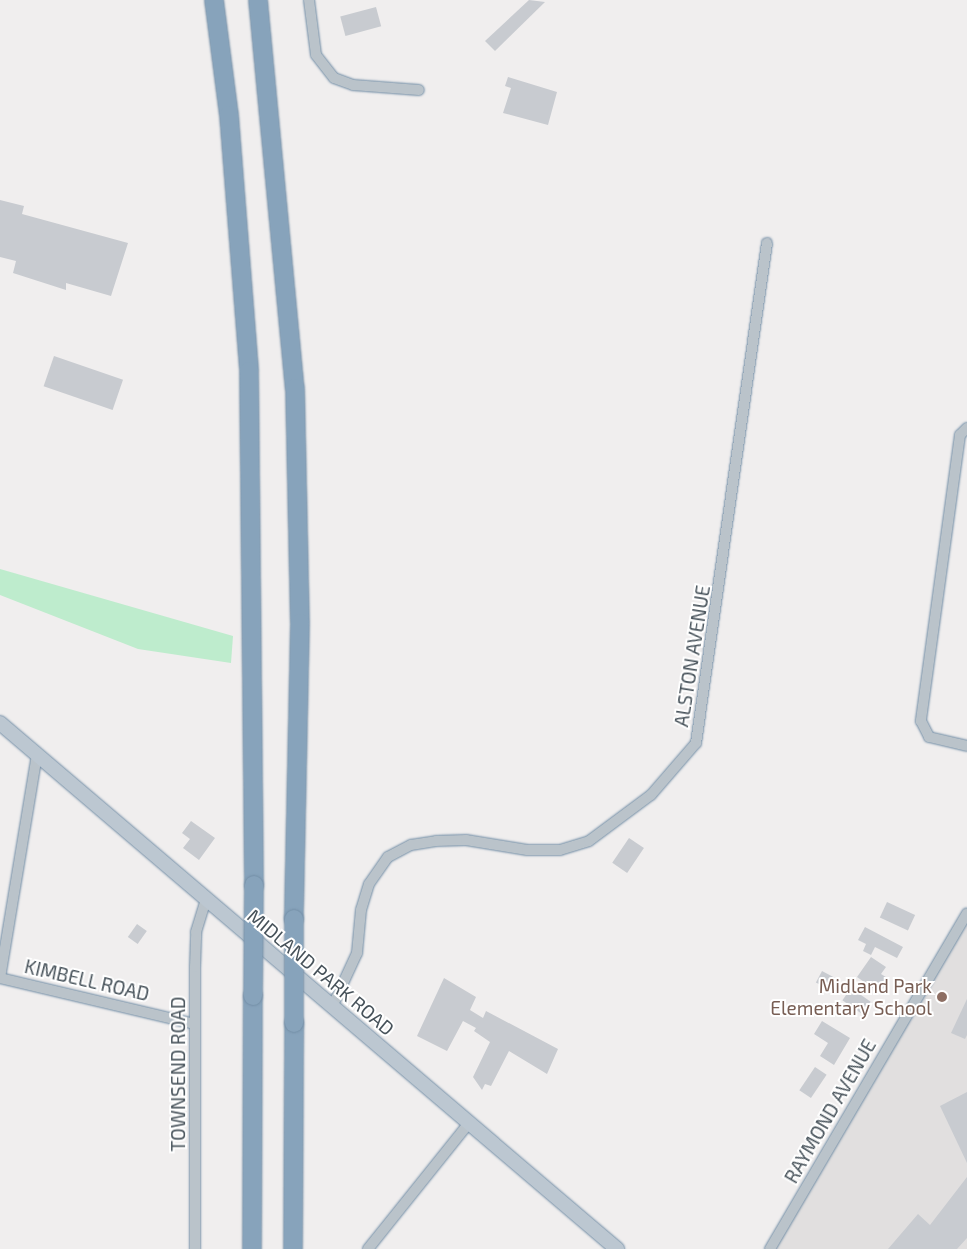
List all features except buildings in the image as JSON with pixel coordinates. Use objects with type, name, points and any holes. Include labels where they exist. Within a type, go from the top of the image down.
[{"type":"highway","points":[[214,0],[229,115],[249,371],[254,885],[252,1249]]},
{"type":"highway","points":[[258,0],[294,388],[300,623],[294,919],[293,1249]]},
{"type":"street","points":[[309,0],[316,55],[334,78],[353,85],[419,90]]},
{"type":"street","name":"ALSTON AVENUE","points":[[332,1006],[357,953],[361,910],[369,884],[388,857],[411,846],[436,842],[466,840],[527,850],[560,850],[589,841],[651,794],[696,744],[767,243]]},
{"type":"street","points":[[967,428],[960,435],[922,721],[929,737],[967,746]]},
{"type":"street","name":"MIDLAND PARK ROAD","points":[[0,724],[617,1249]]},
{"type":"street","name":"KIMBELL ROAD","points":[[37,755],[0,978],[195,1024]]},
{"type":"street","name":"TOWNSEND ROAD","points":[[195,1249],[196,932],[206,900]]},
{"type":"street","name":"RAYMOND AVENUE","points":[[770,1249],[967,913]]},
{"type":"street","points":[[368,1249],[469,1123]]},
{"type":"shaded area","name":"Midland Park Elementary School","points":[[967,911],[967,1249],[770,1249]]},
{"type":"green space","points":[[0,569],[233,636],[231,663],[138,649],[0,595]]},
{"type":"place","name":"Midland Park Elementary School","points":[[942,997]]}]
